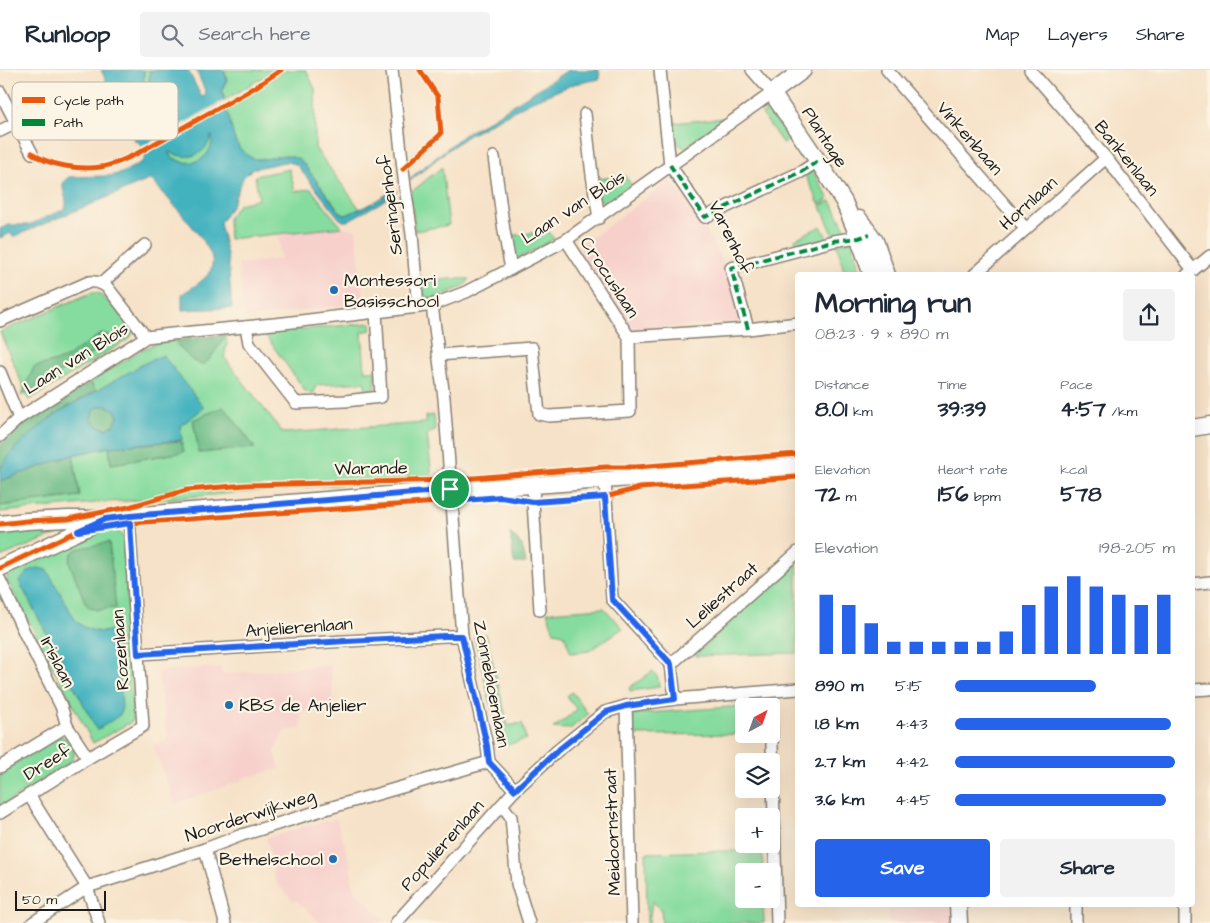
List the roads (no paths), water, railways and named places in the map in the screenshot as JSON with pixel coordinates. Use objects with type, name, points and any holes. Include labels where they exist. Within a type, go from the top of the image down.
[{"type":"main road","name":"Laan van Blois","points":[[772,93],[803,70]]},
{"type":"main road","name":"Plantage","points":[[772,93],[865,236],[871,272]]},
{"type":"main road","name":"Plantage","points":[[865,236],[875,241],[886,272]]},
{"type":"main road","points":[[1195,428],[1210,425]]},
{"type":"main road","name":"Warande","points":[[0,524],[68,519],[105,519],[450,489],[534,485],[795,466]]},
{"type":"main road","name":"Warande","points":[[0,568],[105,519]]},
{"type":"main road","points":[[958,907],[959,923]]},
{"type":"street","name":"Seringenhof","points":[[392,70],[412,234],[418,307]]},
{"type":"street","points":[[660,70],[670,165]]},
{"type":"street","points":[[752,70],[772,93]]},
{"type":"street","name":"Vinkenbaan","points":[[887,70],[1026,229]]},
{"type":"street","name":"Bankenlaan","points":[[1030,70],[1106,158],[1190,272]]},
{"type":"street","points":[[0,92],[12,115]]},
{"type":"street","name":"Laan van Blois","points":[[0,436],[19,418],[146,337],[418,307],[432,305],[466,292],[566,240],[772,93]]},
{"type":"street","points":[[584,114],[598,218]]},
{"type":"street","points":[[0,132],[12,125]]},
{"type":"street","points":[[25,140],[32,153]]},
{"type":"street","points":[[494,157],[510,269]]},
{"type":"street","name":"Hornlaan","points":[[977,272],[1106,158]]},
{"type":"street","name":"Varenhof","points":[[670,165],[704,217],[801,172],[818,161]]},
{"type":"street","name":"Varenhof","points":[[748,329],[730,268],[833,241],[865,236]]},
{"type":"street","name":"Crocuslaan","points":[[438,354],[532,348],[539,414],[549,416],[630,411],[629,338],[566,240]]},
{"type":"street","points":[[102,283],[145,245]]},
{"type":"street","points":[[1190,272],[1210,256]]},
{"type":"street","points":[[0,321],[94,281],[102,283],[108,288],[146,337]]},
{"type":"street","name":"Zonnebloemlaan","points":[[432,305],[444,398],[462,636],[489,762],[515,790]]},
{"type":"street","points":[[246,327],[249,343],[296,403],[381,397],[376,312]]},
{"type":"street","points":[[629,338],[795,323]]},
{"type":"street","name":"Laan van Blois","points":[[0,372],[19,418]]},
{"type":"street","points":[[605,480],[612,599],[671,664],[675,699]]},
{"type":"street","points":[[534,485],[533,502],[540,610]]},
{"type":"street","name":"Rozenlaan","points":[[88,758],[143,726],[130,516]]},
{"type":"street","name":"Leliestraat","points":[[671,664],[795,555]]},
{"type":"street","name":"Irislaan","points":[[0,580],[61,706],[67,726],[88,758]]},
{"type":"street","points":[[1195,584],[1210,582]]},
{"type":"street","name":"Anjelierenlaan","points":[[138,654],[462,636]]},
{"type":"street","name":"Populierenlaan","points":[[396,923],[515,790],[557,751],[606,712],[626,706],[675,699],[795,689]]},
{"type":"street","points":[[1195,690],[1210,689]]},
{"type":"street","points":[[771,690],[771,698]]},
{"type":"street","name":"Meidoornstraat","points":[[626,706],[632,923]]},
{"type":"street","name":"Dreef","points":[[0,767],[67,726]]},
{"type":"street","points":[[772,743],[777,923]]},
{"type":"street","name":"Dreef","points":[[0,813],[88,758]]},
{"type":"street","name":"Noorderwijkweg","points":[[32,923],[87,887],[205,849],[242,834],[489,762]]},
{"type":"street","points":[[29,794],[87,887],[99,923]]},
{"type":"street","points":[[502,805],[511,817],[517,884],[529,923]]},
{"type":"street","points":[[205,849],[225,923]]},
{"type":"street","points":[[1076,907],[1076,923]]},
{"type":"street","points":[[1185,907],[1185,923]]},
{"type":"water","points":[[101,70],[144,70],[144,82],[107,82]]},
{"type":"water","points":[[150,70],[188,70],[201,96],[204,97],[206,93],[196,70],[224,70],[227,81],[223,86],[222,92],[235,141],[252,158],[294,157],[303,163],[338,210],[344,215],[373,203],[395,189],[397,191],[380,203],[347,221],[343,221],[297,165],[284,162],[252,169],[243,178],[232,205],[220,223],[228,260],[232,308],[182,310],[182,294],[197,285],[206,276],[212,268],[212,258],[209,250],[195,230],[151,179],[13,237],[11,233],[0,238],[0,229],[8,225],[29,225],[65,209],[66,199],[63,184],[69,177],[109,176],[122,173],[142,162],[145,154],[139,142],[135,140],[178,140],[178,82],[149,82]],"holes":[[[212,135],[209,151],[204,157],[191,163],[176,160],[169,155],[169,152],[185,156],[199,153],[207,146]]]},
{"type":"water","points":[[568,70],[599,70],[600,79],[574,84],[530,102],[466,137],[410,181],[409,179],[466,133]]},
{"type":"water","points":[[163,355],[204,408],[180,426],[182,440],[109,447],[73,455],[0,481],[0,469],[7,458],[17,446],[45,422],[62,410],[145,363]],"holes":[[[100,406],[107,406],[115,410],[118,417],[114,425],[107,429],[97,425],[91,418],[93,411]]]},
{"type":"water","points":[[38,568],[47,570],[76,621],[94,631],[104,632],[111,630],[116,633],[122,707],[120,715],[97,730],[19,581],[29,571]]},
{"type":"place","name":"Montessori Basisschool","points":[[334,290]]},
{"type":"place","name":"KBS de Anjelier","points":[[229,705]]},
{"type":"place","name":"Bethelschool","points":[[333,859]]}]
